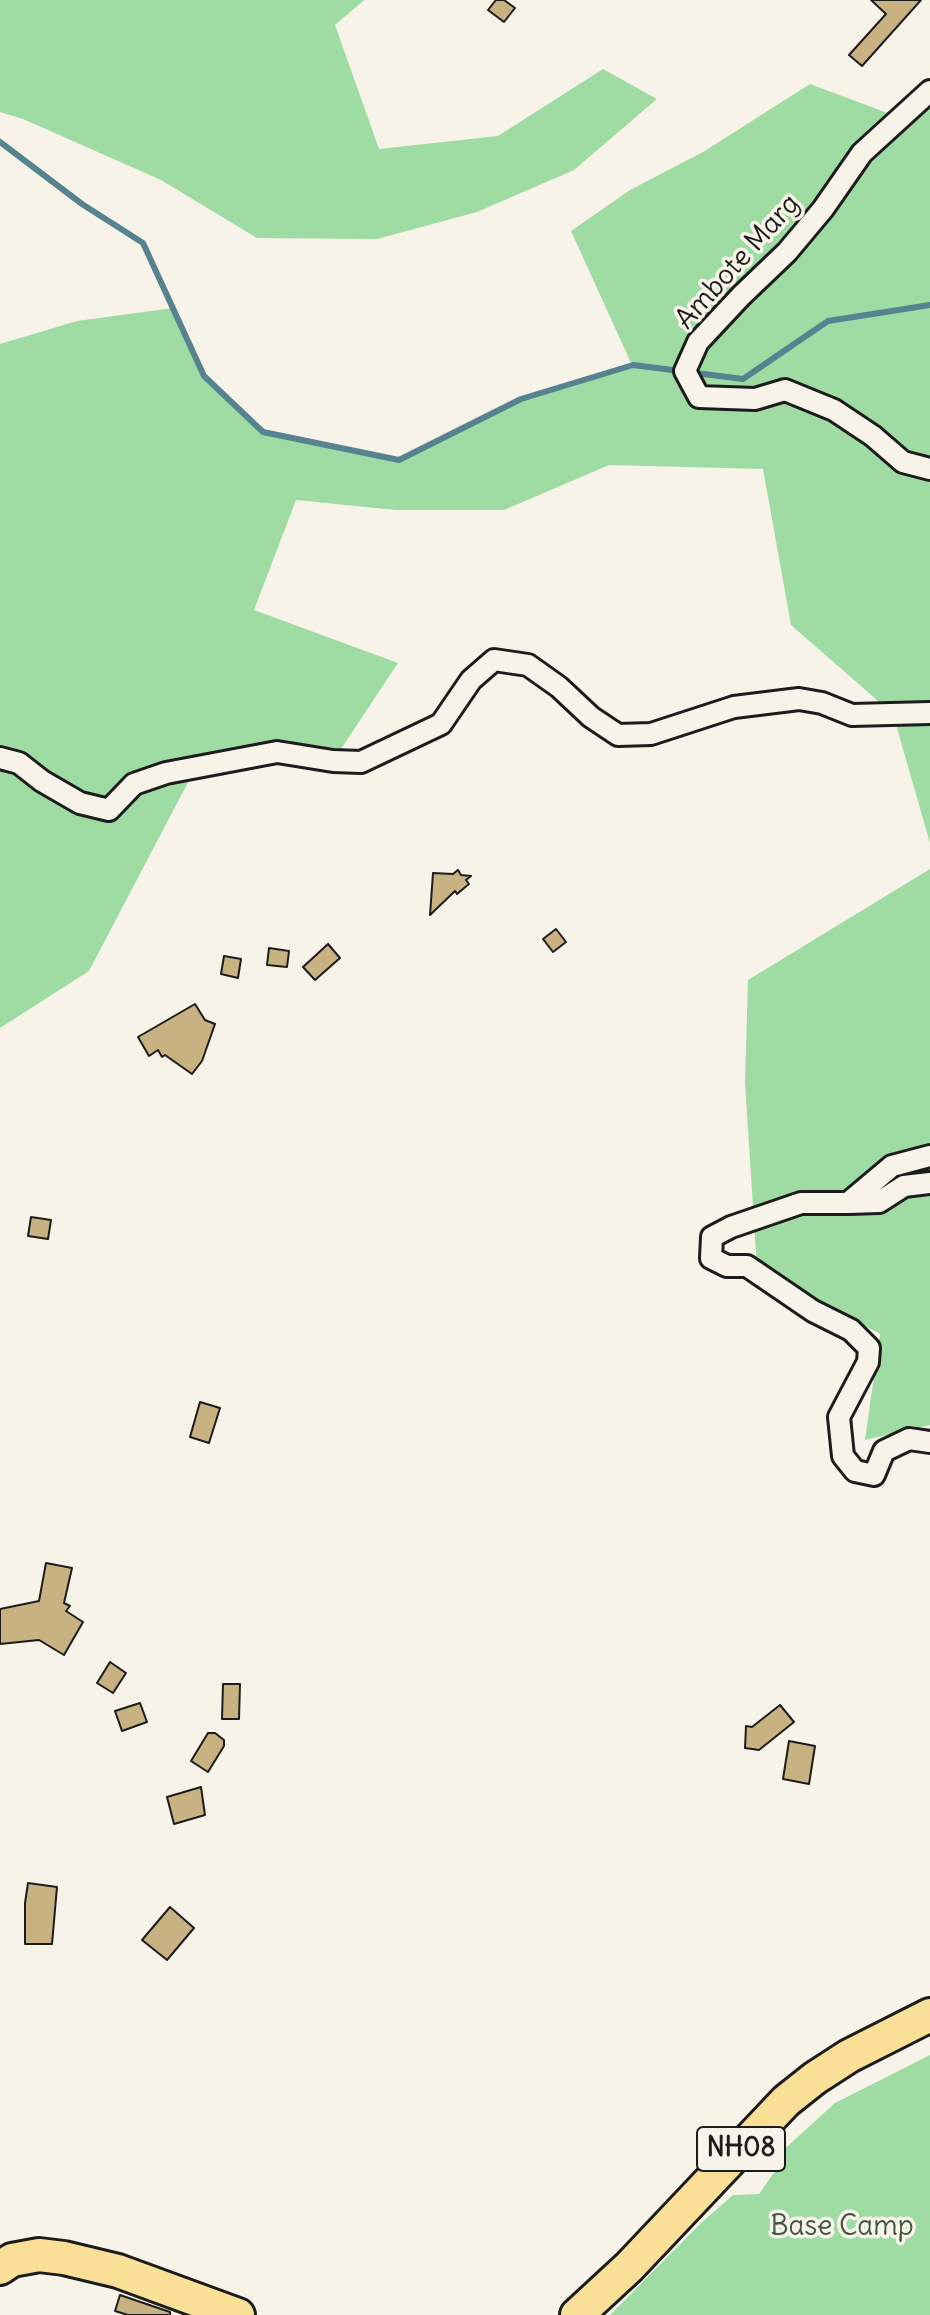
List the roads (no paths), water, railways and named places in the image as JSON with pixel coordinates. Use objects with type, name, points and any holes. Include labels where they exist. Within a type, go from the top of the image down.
[{"type":"main road","name":"NH08","points":[[577,2315],[639,2257],[786,2101],[849,2056],[930,2015]]},
{"type":"main road","points":[[0,2268],[12,2260],[39,2255],[64,2258],[118,2271],[238,2315]]},
{"type":"street","name":"Ambote Marg","points":[[930,91],[862,153],[823,209],[787,252],[698,342],[685,371],[699,397],[755,399],[785,390],[834,410],[873,436],[903,462],[930,469]]},
{"type":"street","points":[[0,758],[19,763],[42,781],[80,803],[109,810],[134,784],[166,773],[277,752],[361,762],[441,724],[471,680],[494,660],[528,665],[618,735],[651,734],[734,707],[799,699],[822,703],[852,715],[930,713]]},
{"type":"street","points":[[848,1203],[892,1166],[930,1156]]},
{"type":"street","points":[[930,1183],[904,1186],[879,1202],[801,1203],[754,1217],[712,1237],[711,1258],[727,1266],[747,1266],[813,1311],[851,1330],[869,1348],[868,1362],[839,1417],[843,1456],[855,1471],[874,1475],[884,1451],[909,1439],[930,1442]]},
{"type":"waterway","points":[[0,142],[82,204],[143,243],[204,376],[263,432],[399,460],[521,399],[633,365],[743,379],[828,321],[930,305]]},
{"type":"park label","name":"Base Camp","points":[[842,2227]]}]
